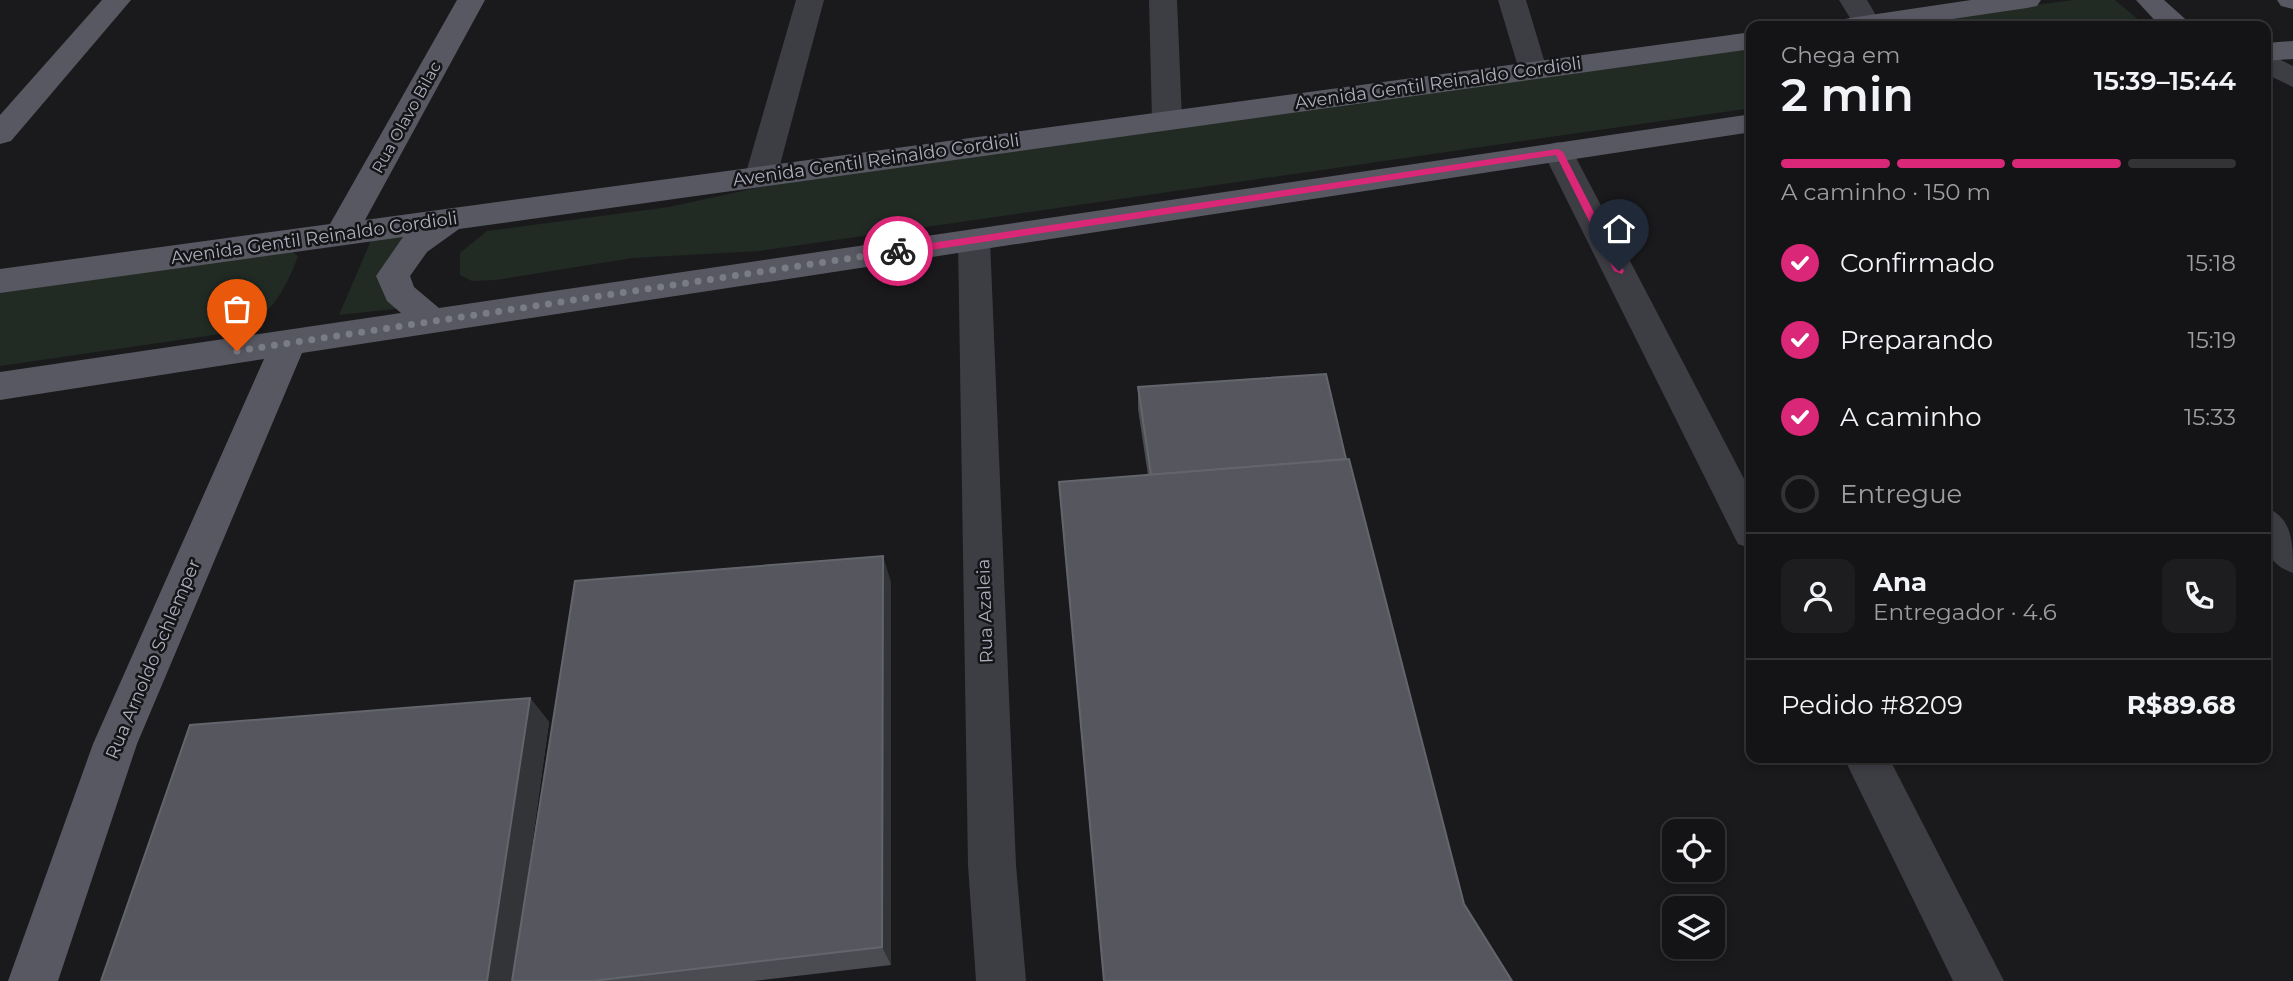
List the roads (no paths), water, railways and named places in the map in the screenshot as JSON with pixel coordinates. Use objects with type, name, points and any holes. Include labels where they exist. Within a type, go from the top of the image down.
[{"type":"main road","points":[[0,134],[117,0]]},
{"type":"main road","name":"Rua Olavo Bilac","points":[[341,234],[471,0]]},
{"type":"main road","points":[[1885,21],[2027,0]]},
{"type":"main road","points":[[2150,0],[2171,21]]},
{"type":"main road","name":"Avenida Gentil Reinaldo Cordioli","points":[[0,281],[1746,41]]},
{"type":"main road","points":[[2271,52],[2293,50]]},
{"type":"main road","points":[[0,386],[1746,124]]},
{"type":"main road","points":[[432,321],[399,293],[393,276],[402,257],[420,237],[453,219]]},
{"type":"main road","name":"Rua Arnoldo Schlemper","points":[[33,981],[115,744],[289,343]]},
{"type":"street","points":[[761,176],[810,0]]},
{"type":"street","points":[[1163,0],[1167,120]]},
{"type":"street","points":[[1511,0],[1533,70]]},
{"type":"street","points":[[1853,0],[1857,21]]},
{"type":"street","points":[[2271,65],[2293,78]]},
{"type":"street","points":[[1558,152],[1746,521]]},
{"type":"street","name":"Rua Azaleia","points":[[974,240],[992,865],[1001,981]]},
{"type":"street","points":[[2271,529],[2293,556]]},
{"type":"street","points":[[1869,763],[1979,981]]}]
